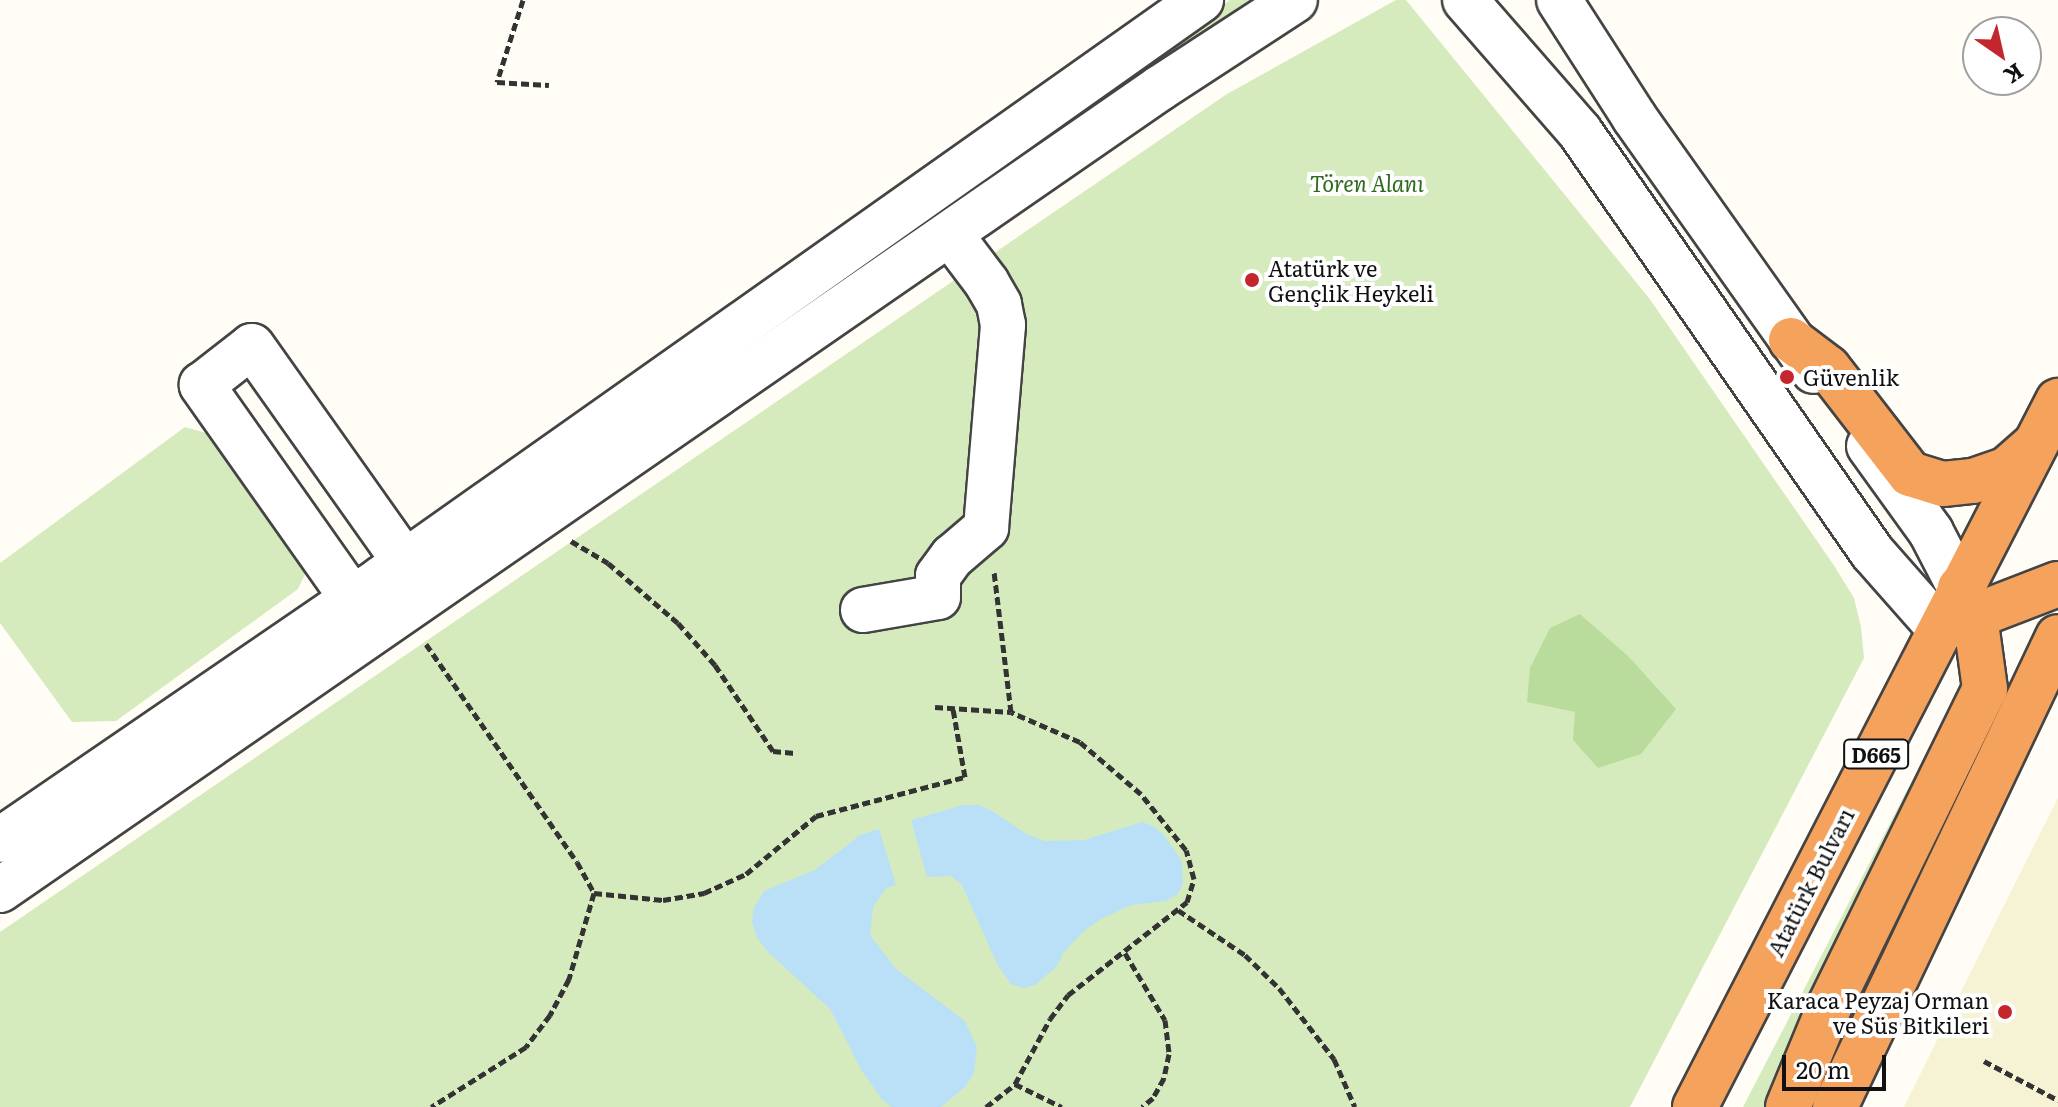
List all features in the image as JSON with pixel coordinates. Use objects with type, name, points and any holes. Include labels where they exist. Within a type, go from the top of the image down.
[{"type":"highway","points":[[1791,340],[1828,368],[1910,474],[1943,484],[1973,481],[2007,469],[2037,443]]},
{"type":"highway","name":"Atatürk Bulvarı","points":[[1695,1107],[1958,611],[2058,401]]},
{"type":"highway","points":[[1788,1107],[1830,1005],[1985,689],[1958,611],[2058,584]]},
{"type":"highway","points":[[1835,1107],[2058,637]]},
{"type":"street","points":[[0,890],[386,587],[1201,0]]},
{"type":"street","points":[[0,840],[386,587],[536,520],[1160,88],[1295,0]]},
{"type":"street","points":[[1465,0],[1580,132],[1872,552],[1958,611]]},
{"type":"street","points":[[1559,0],[1634,117],[1931,532],[1958,611]]},
{"type":"street","points":[[863,610],[938,597],[938,576],[952,557],[986,528],[1003,325],[999,304],[987,283],[950,234]]},
{"type":"street","points":[[252,346],[386,587],[202,385],[252,346]]},
{"type":"path","points":[[523,0],[497,82],[549,85]]},
{"type":"path","points":[[536,520],[608,563],[678,623],[722,675],[773,751],[795,753]]},
{"type":"path","points":[[986,528],[996,577],[1011,712]]},
{"type":"path","points":[[386,587],[577,862],[594,893],[578,938],[569,979],[526,1047],[431,1107]]},
{"type":"path","points":[[935,707],[1011,712],[1080,742],[1141,794],[1166,821],[1186,850],[1194,879],[1187,902],[1068,995],[1050,1019],[1015,1084],[986,1107]]},
{"type":"path","points":[[594,893],[663,900],[704,893],[746,874],[816,816],[965,777],[953,709]]},
{"type":"path","points":[[1178,910],[1245,955],[1279,988],[1334,1059],[1355,1107]]},
{"type":"path","points":[[1125,953],[1165,1020],[1169,1054],[1164,1078],[1153,1098],[1142,1107]]},
{"type":"path","points":[[1984,1061],[2058,1100]]},
{"type":"path","points":[[1015,1084],[1062,1107]]},
{"type":"shaded area","name":"Karaca Peyzaj Orman ve Süs Bitkileri","points":[[2058,798],[2058,1107],[1904,1107],[1998,917]]},
{"type":"green space","points":[[1230,0],[1258,0],[1216,24],[824,301],[429,567]]},
{"type":"green space","name":"Tören Alanı","points":[[1396,0],[1406,0],[1649,298],[1833,564],[1854,598],[1861,627],[1864,658],[1630,1107],[0,1107],[0,932],[1227,94]]},
{"type":"green space","points":[[185,427],[217,436],[309,566],[298,589],[116,721],[72,722],[0,623],[0,563]]},
{"type":"green space","points":[[1580,614],[1629,657],[1676,709],[1641,754],[1598,768],[1573,740],[1575,712],[1527,702],[1530,668],[1550,628]]},
{"type":"green space","points":[[1961,686],[1969,695],[1771,1107],[1743,1107]]},
{"type":"water","points":[[963,805],[979,805],[1028,835],[1045,841],[1084,840],[1142,822],[1165,836],[1182,862],[1183,884],[1177,895],[1166,901],[1131,905],[1101,919],[1084,931],[1064,952],[1057,966],[1035,985],[1024,988],[1011,984],[998,966],[962,885],[951,876],[927,877],[911,820]]},
{"type":"water","points":[[879,829],[896,885],[886,888],[873,907],[870,935],[896,969],[965,1021],[977,1048],[974,1073],[966,1086],[941,1107],[891,1107],[881,1098],[862,1071],[830,1009],[768,952],[757,938],[752,922],[754,907],[764,891],[815,870],[860,835]]},
{"type":"place","name":"Atatürk ve Gençlik Heykeli","points":[[1252,280]]},
{"type":"place","name":"Güvenlik","points":[[1787,377]]},
{"type":"place","name":"Karaca Peyzaj Orman ve Süs Bitkileri","points":[[2005,1012]]}]
